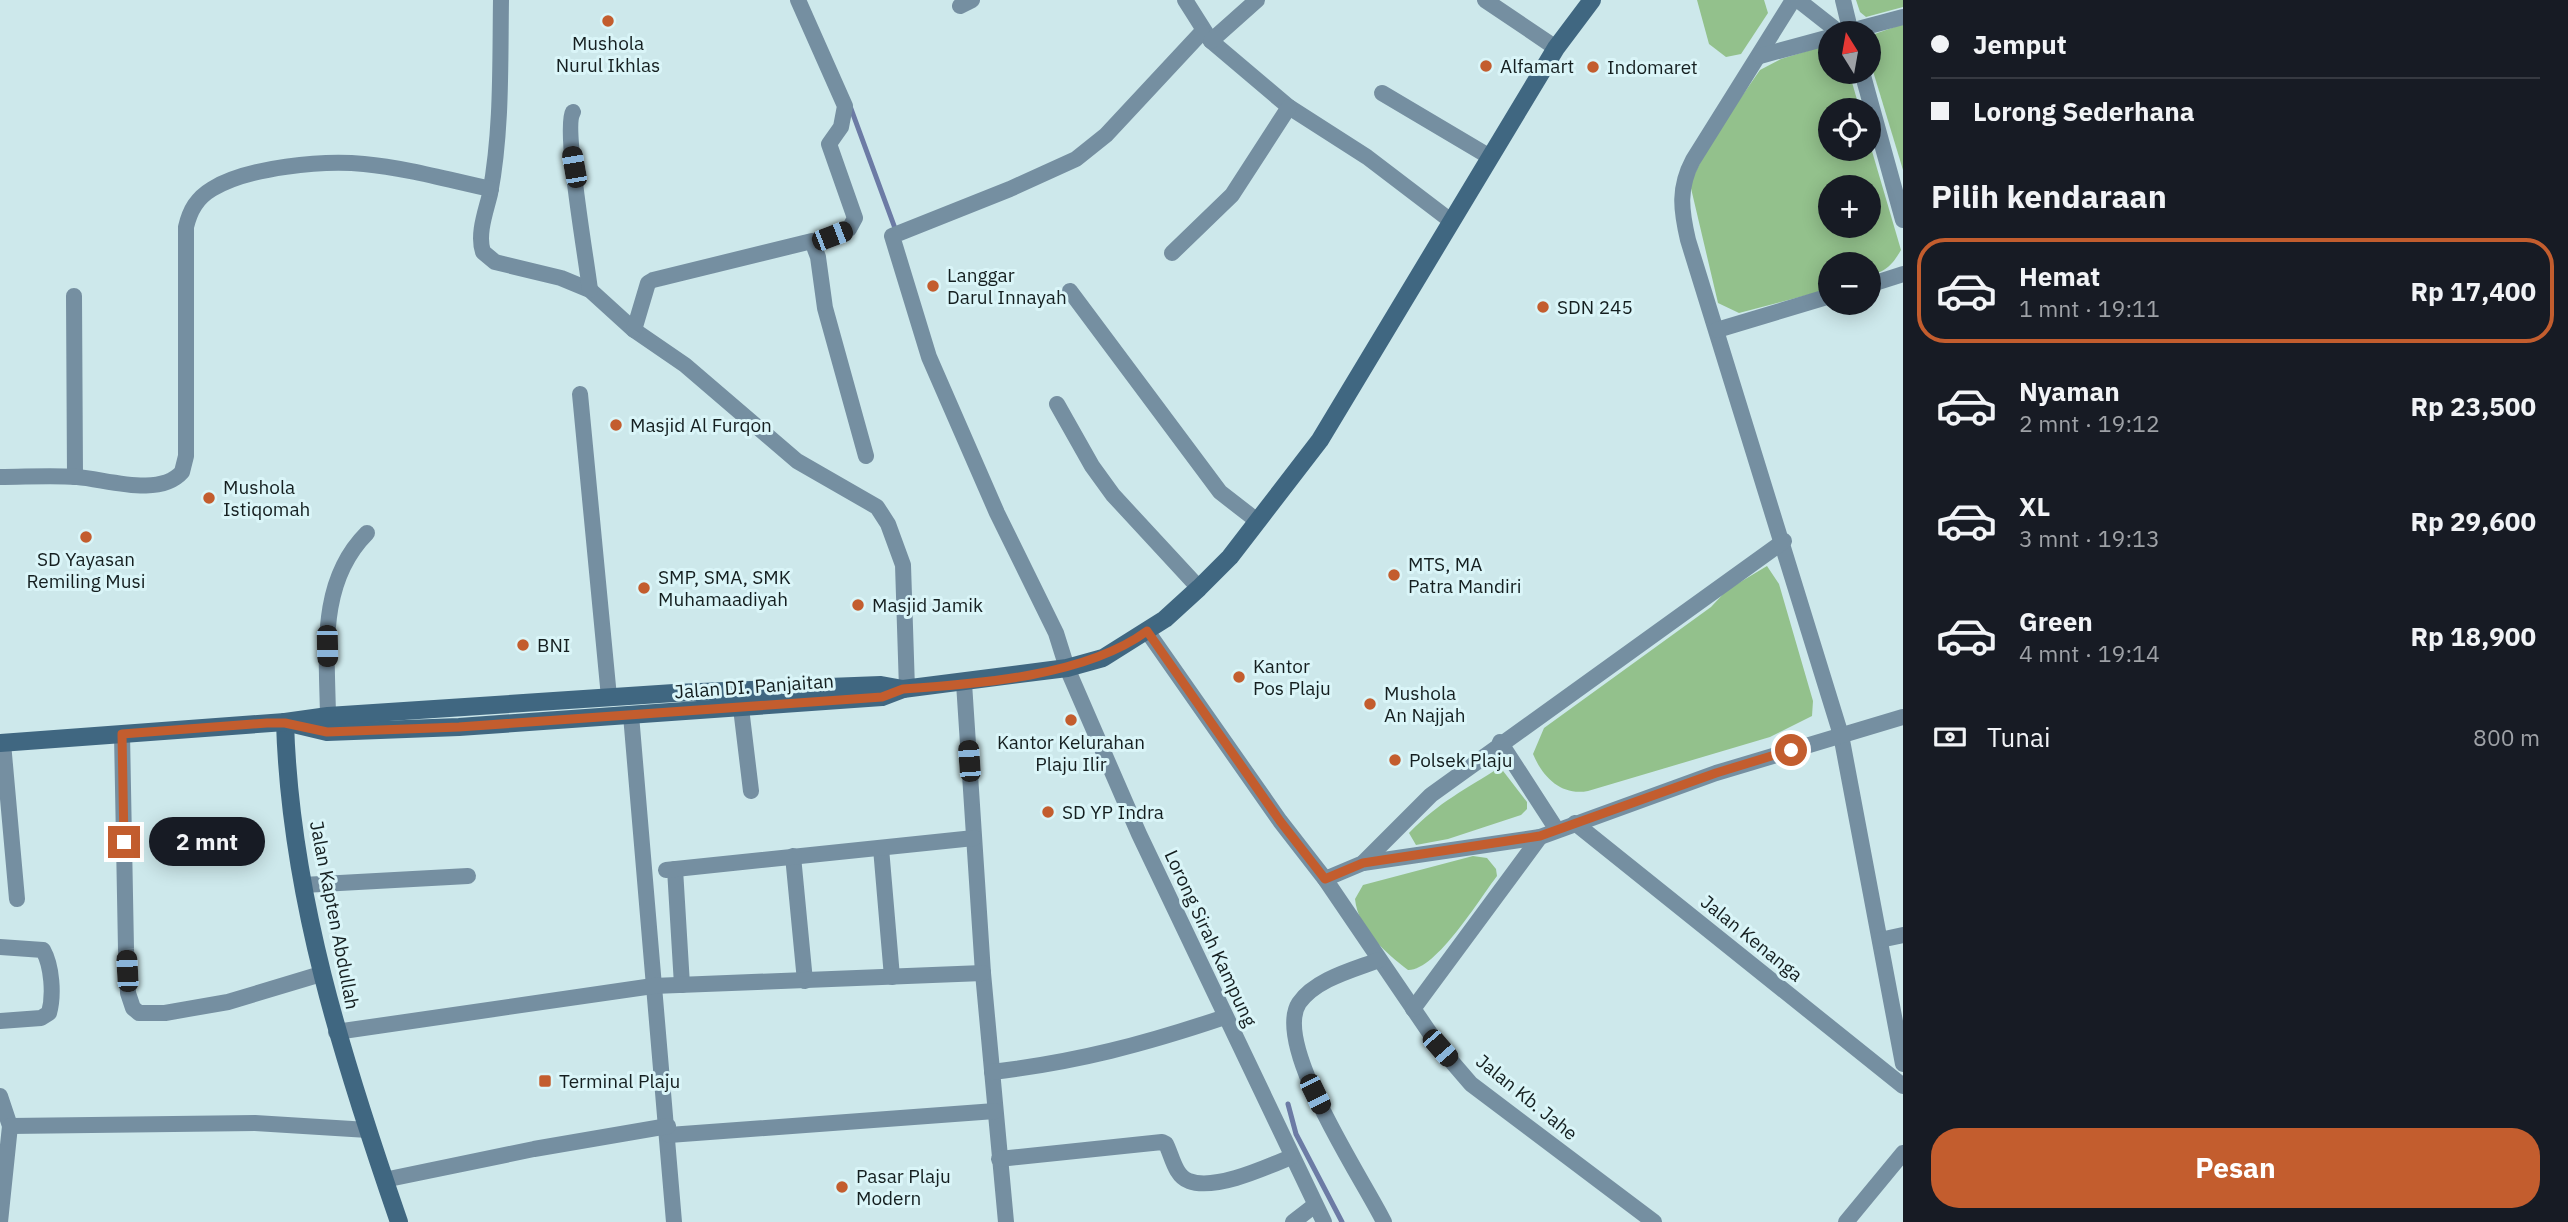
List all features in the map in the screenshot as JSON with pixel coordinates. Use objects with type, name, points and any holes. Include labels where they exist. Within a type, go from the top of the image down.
[{"type":"main road","name":"Jalan DI. Panjaitan","points":[[285,728],[327,732],[459,727],[882,697],[905,689],[1067,668],[1103,657],[1147,631],[1199,588],[1230,557],[1320,440],[1556,48],[1592,0]]},
{"type":"main road","points":[[2,743],[122,734],[285,728],[328,716],[609,697],[831,686],[881,685],[905,689]]},
{"type":"main road","name":"Jalan Kapten Abdullah","points":[[285,728],[303,885],[321,974],[336,1032],[399,1222]]},
{"type":"street","points":[[500,0],[500,100],[491,189],[481,248],[488,259],[561,278],[590,290],[634,330],[685,365],[797,461],[877,507],[888,524],[903,565],[905,689]]},
{"type":"street","points":[[634,330],[648,284],[653,279],[814,243],[849,229],[855,218],[829,144],[841,127],[845,106],[798,0]]},
{"type":"street","points":[[1185,0],[1206,37],[1289,107],[1367,157],[1451,221]]},
{"type":"street","points":[[1206,37],[1257,0]]},
{"type":"street","points":[[1485,0],[1556,48]]},
{"type":"street","points":[[1793,0],[1704,141],[1682,185],[1688,240],[1784,541],[1841,735],[1903,1064]]},
{"type":"street","points":[[1798,0],[1829,21]]},
{"type":"street","points":[[1843,0],[1845,21]]},
{"type":"street","points":[[1881,23],[1903,17]]},
{"type":"street","name":"Lorong Sirah Kampung","points":[[1206,37],[1106,135],[1076,159],[1010,189],[892,236],[929,357],[1016,555],[1056,633],[1067,668],[1139,834],[1324,1222]]},
{"type":"street","points":[[1760,56],[1818,40]]},
{"type":"street","points":[[1865,84],[1903,220]]},
{"type":"street","points":[[1382,93],[1490,157]]},
{"type":"street","points":[[1172,253],[1233,195],[1289,107]]},
{"type":"street","points":[[573,112],[569,120],[570,146],[590,290]]},
{"type":"street","points":[[0,477],[75,477],[142,485],[169,481],[182,472],[186,456],[186,227],[191,209],[212,189],[262,172],[325,163],[401,169],[491,189]]},
{"type":"street","points":[[814,243],[825,308],[866,456]]},
{"type":"street","points":[[1881,281],[1903,274]]},
{"type":"street","points":[[1070,292],[1220,492],[1256,520]]},
{"type":"street","points":[[74,296],[75,477]]},
{"type":"street","points":[[1717,330],[1818,300]]},
{"type":"street","points":[[580,394],[609,697]]},
{"type":"street","points":[[1057,404],[1092,466],[1113,495],[1199,588]]},
{"type":"street","points":[[328,716],[327,623],[332,594],[353,547],[367,533]]},
{"type":"street","points":[[1363,863],[1431,795],[1500,742],[1784,541]]},
{"type":"street","name":"Jalan Kb. Jahe","points":[[1147,631],[1280,821],[1325,879],[1413,1009],[1471,1084],[1654,1222]]},
{"type":"street","points":[[964,683],[983,973],[1006,1222]]},
{"type":"street","points":[[741,708],[751,791]]},
{"type":"street","points":[[631,715],[674,1222]]},
{"type":"street","points":[[1325,879],[1363,863],[1540,836],[1716,773],[1903,717]]},
{"type":"street","points":[[122,734],[126,950],[129,1001],[135,1011],[165,1013],[228,1002],[321,974]]},
{"type":"street","points":[[1500,742],[1557,830]]},
{"type":"street","points":[[2,743],[17,899]]},
{"type":"street","name":"Jalan Kenanga","points":[[1575,823],[1903,1086]]},
{"type":"street","points":[[1413,1009],[1540,836]]},
{"type":"street","points":[[682,985],[671,870],[974,838]]},
{"type":"street","points":[[881,848],[892,977]]},
{"type":"street","points":[[793,856],[804,981]]},
{"type":"street","points":[[303,885],[468,876]]},
{"type":"street","points":[[1880,940],[1903,936]]},
{"type":"street","points":[[0,947],[36,947],[43,950],[50,969],[51,1004],[49,1013],[41,1018],[0,1021]]},
{"type":"street","points":[[1379,960],[1323,983],[1298,1004],[1293,1021],[1295,1041],[1308,1080],[1384,1222]]},
{"type":"street","points":[[336,1032],[653,986],[983,973]]},
{"type":"street","points":[[992,1072],[1053,1065],[1113,1052],[1225,1017]]},
{"type":"street","points":[[0,1096],[9,1126],[0,1222]]},
{"type":"street","points":[[384,1180],[534,1149],[668,1130],[995,1111]]},
{"type":"street","points":[[9,1126],[255,1123],[368,1130]]},
{"type":"street","points":[[999,1159],[1162,1142],[1184,1178],[1202,1182],[1245,1177],[1291,1157]]},
{"type":"street","points":[[1846,1222],[1903,1153]]},
{"type":"street","points":[[1293,1222],[1315,1205]]},
{"type":"green space","points":[[1697,0],[1764,0],[1768,13],[1741,54],[1726,57],[1709,44]]},
{"type":"green space","points":[[1856,0],[1903,0],[1903,7],[1866,17],[1860,12]]},
{"type":"green space","points":[[1903,24],[1903,170],[1877,84],[1881,84],[1881,32]]},
{"type":"green space","points":[[1818,48],[1818,84],[1852,84],[1857,98],[1818,98],[1818,161],[1875,161],[1879,175],[1818,175],[1818,238],[1881,238],[1881,182],[1901,250],[1895,260],[1881,271],[1881,252],[1818,252],[1818,292],[1739,313],[1718,303],[1690,184],[1710,142],[1760,70],[1781,59]]},
{"type":"green space","points":[[1767,566],[1779,584],[1813,701],[1812,716],[1770,737],[1588,791],[1570,791],[1548,778],[1533,754],[1544,728],[1711,607],[1727,590]]},
{"type":"green space","points":[[1500,767],[1527,802],[1527,809],[1521,815],[1448,839],[1416,845],[1409,833],[1420,822]]},
{"type":"green space","points":[[1473,856],[1487,858],[1496,869],[1497,876],[1444,946],[1419,967],[1408,970],[1382,948],[1367,930],[1357,910],[1355,899],[1363,885]]},
{"type":"waterway","points":[[850,106],[896,231]]},
{"type":"waterway","points":[[1288,1104],[1296,1134],[1342,1222]]},
{"type":"place","name":"Mushola Nurul Ikhlas","points":[[608,21]]},
{"type":"place","name":"Alfamart","points":[[1486,66]]},
{"type":"place","name":"Indomaret","points":[[1593,67]]},
{"type":"place","name":"Langgar Darul Innayah","points":[[933,286]]},
{"type":"place","name":"SDN 245","points":[[1543,307]]},
{"type":"place","name":"Masjid Al Furqon","points":[[616,425]]},
{"type":"place","name":"Mushola Istiqomah","points":[[209,498]]},
{"type":"place","name":"SD Yayasan Remiling Musi","points":[[86,537]]},
{"type":"place","name":"MTS, MA Patra Mandiri","points":[[1394,575]]},
{"type":"place","name":"SMP, SMA, SMK Muhamaadiyah","points":[[644,588]]},
{"type":"place","name":"Masjid Jamik","points":[[858,605]]},
{"type":"place","name":"BNI","points":[[523,645]]},
{"type":"place","name":"Kantor Pos Plaju","points":[[1239,677]]},
{"type":"place","name":"Mushola An Najjah","points":[[1370,704]]},
{"type":"place","name":"Kantor Kelurahan Plaju Ilir","points":[[1071,720]]},
{"type":"place","name":"Polsek Plaju","points":[[1395,760]]},
{"type":"place","name":"SD YP Indra","points":[[1048,812]]},
{"type":"place","name":"Terminal Plaju","points":[[545,1081]]},
{"type":"place","name":"Pasar Plaju Modern","points":[[842,1187]]},
{"type":"route","points":[[124,842],[122,734],[248,723],[285,723],[327,732],[459,727],[882,697],[903,689],[1067,668],[1103,657],[1147,631],[1280,821],[1325,879],[1363,863],[1540,836],[1716,773],[1791,750]]}]
